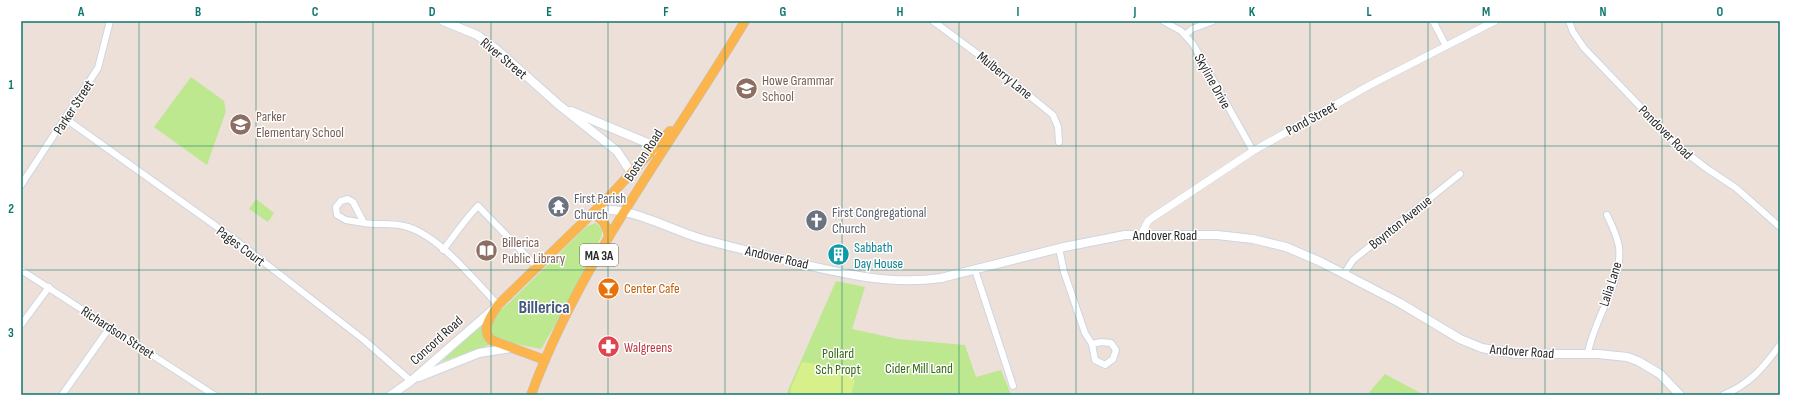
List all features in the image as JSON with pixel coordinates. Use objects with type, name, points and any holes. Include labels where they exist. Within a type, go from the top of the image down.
[{"type":"main road","name":"River Street","points":[[443,21],[477,36],[488,43],[559,105],[617,151],[632,174]]},
{"type":"main road","name":"Boston Road","points":[[531,395],[545,360],[577,294],[609,236],[658,151],[687,113],[745,21]]},
{"type":"main road","name":"River Street","points":[[559,105],[658,151]]},
{"type":"main road","name":"Concord Road","points":[[391,395],[411,381],[498,305],[632,174],[658,151]]},
{"type":"main road","points":[[592,214],[611,210],[624,212]]},
{"type":"main road","name":"Andover Road","points":[[624,212],[699,238],[793,262],[876,279],[921,282],[975,270],[1058,248],[1125,235],[1217,235],[1259,240],[1286,247],[1344,274],[1400,303],[1460,339],[1482,348],[1516,354],[1588,353],[1615,355],[1638,361],[1660,374],[1680,395]]},
{"type":"main road","points":[[592,214],[601,218],[605,223],[609,236]]},
{"type":"main road","name":"Concord Road","points":[[498,305],[488,323],[486,333],[491,340],[511,348]]},
{"type":"main road","points":[[411,381],[479,353],[511,348]]},
{"type":"main road","name":"MA 3A","points":[[511,348],[545,360]]},
{"type":"street","name":"Parker Street","points":[[21,185],[66,119],[98,68],[110,21]]},
{"type":"street","name":"Mulberry Lane","points":[[933,21],[972,48],[1053,115],[1058,127],[1059,142]]},
{"type":"street","name":"Skyline Drive","points":[[1163,21],[1177,28],[1185,35],[1195,48],[1253,151]]},
{"type":"street","points":[[1185,35],[1192,30],[1213,21]]},
{"type":"street","points":[[1433,21],[1446,46]]},
{"type":"street","name":"Pond Street","points":[[1141,235],[1148,221],[1152,218],[1253,151],[1370,85],[1495,21]]},
{"type":"street","name":"Pondover Road","points":[[1569,21],[1573,32],[1584,48],[1680,148],[1694,160],[1741,192],[1780,227]]},
{"type":"street","name":"Pages Court","points":[[66,119],[234,239],[364,340],[411,381]]},
{"type":"street","name":"Boynton Avenue","points":[[1344,274],[1353,260],[1460,174]]},
{"type":"street","points":[[364,223],[353,202],[348,199],[341,201],[336,207],[337,215],[346,220],[364,223],[404,226],[429,239],[451,256],[498,305]]},
{"type":"street","points":[[443,250],[459,231],[468,216],[478,206],[537,267]]},
{"type":"street","name":"Lalia Lane","points":[[1588,353],[1591,337],[1615,277],[1618,265],[1617,241],[1607,215]]},
{"type":"street","points":[[1058,248],[1064,272],[1083,326],[1092,344],[1094,360],[1105,364],[1114,360],[1116,350],[1111,342],[1092,344]]},
{"type":"street","name":"Richardson Street","points":[[21,270],[214,395]]},
{"type":"street","points":[[975,270],[1013,386]]},
{"type":"street","points":[[21,325],[48,287]]},
{"type":"street","points":[[62,395],[110,327]]},
{"type":"street","points":[[1723,395],[1740,388],[1753,379],[1780,345]]},
{"type":"green space","points":[[191,77],[224,101],[226,111],[207,165],[154,127]]},
{"type":"green space","points":[[256,199],[274,213],[268,222],[249,209]]},
{"type":"green space","points":[[596,223],[602,229],[602,235],[564,310],[541,349],[500,341],[441,362],[479,327],[509,303],[587,226]]},
{"type":"green space","points":[[836,281],[865,287],[852,329],[898,339],[965,345],[976,377],[1001,370],[1011,395],[786,395]]},
{"type":"green space","points":[[802,362],[831,366],[851,375],[855,381],[851,395],[791,395],[791,388]]},
{"type":"green space","points":[[1385,374],[1424,395],[1367,395]]},
{"type":"place","name":"Howe Grammar School","points":[[747,88]]},
{"type":"place","name":"Parker Elementary School","points":[[241,124]]},
{"type":"place","name":"First Parish Church","points":[[559,206]]},
{"type":"place","name":"First Congregational Church","points":[[816,220]]},
{"type":"place","name":"Billerica Public Library","points":[[487,250]]},
{"type":"place","name":"Sabbath Day House","points":[[838,255]]},
{"type":"place","name":"Center Cafe","points":[[609,288]]},
{"type":"place","name":"Walgreens","points":[[609,347]]},
{"type":"district","name":"Billerica","points":[[544,307]]},
{"type":"park label","name":"Pollard Sch Propt","points":[[838,362]]},
{"type":"park label","name":"Cider Mill Land","points":[[919,368]]}]
